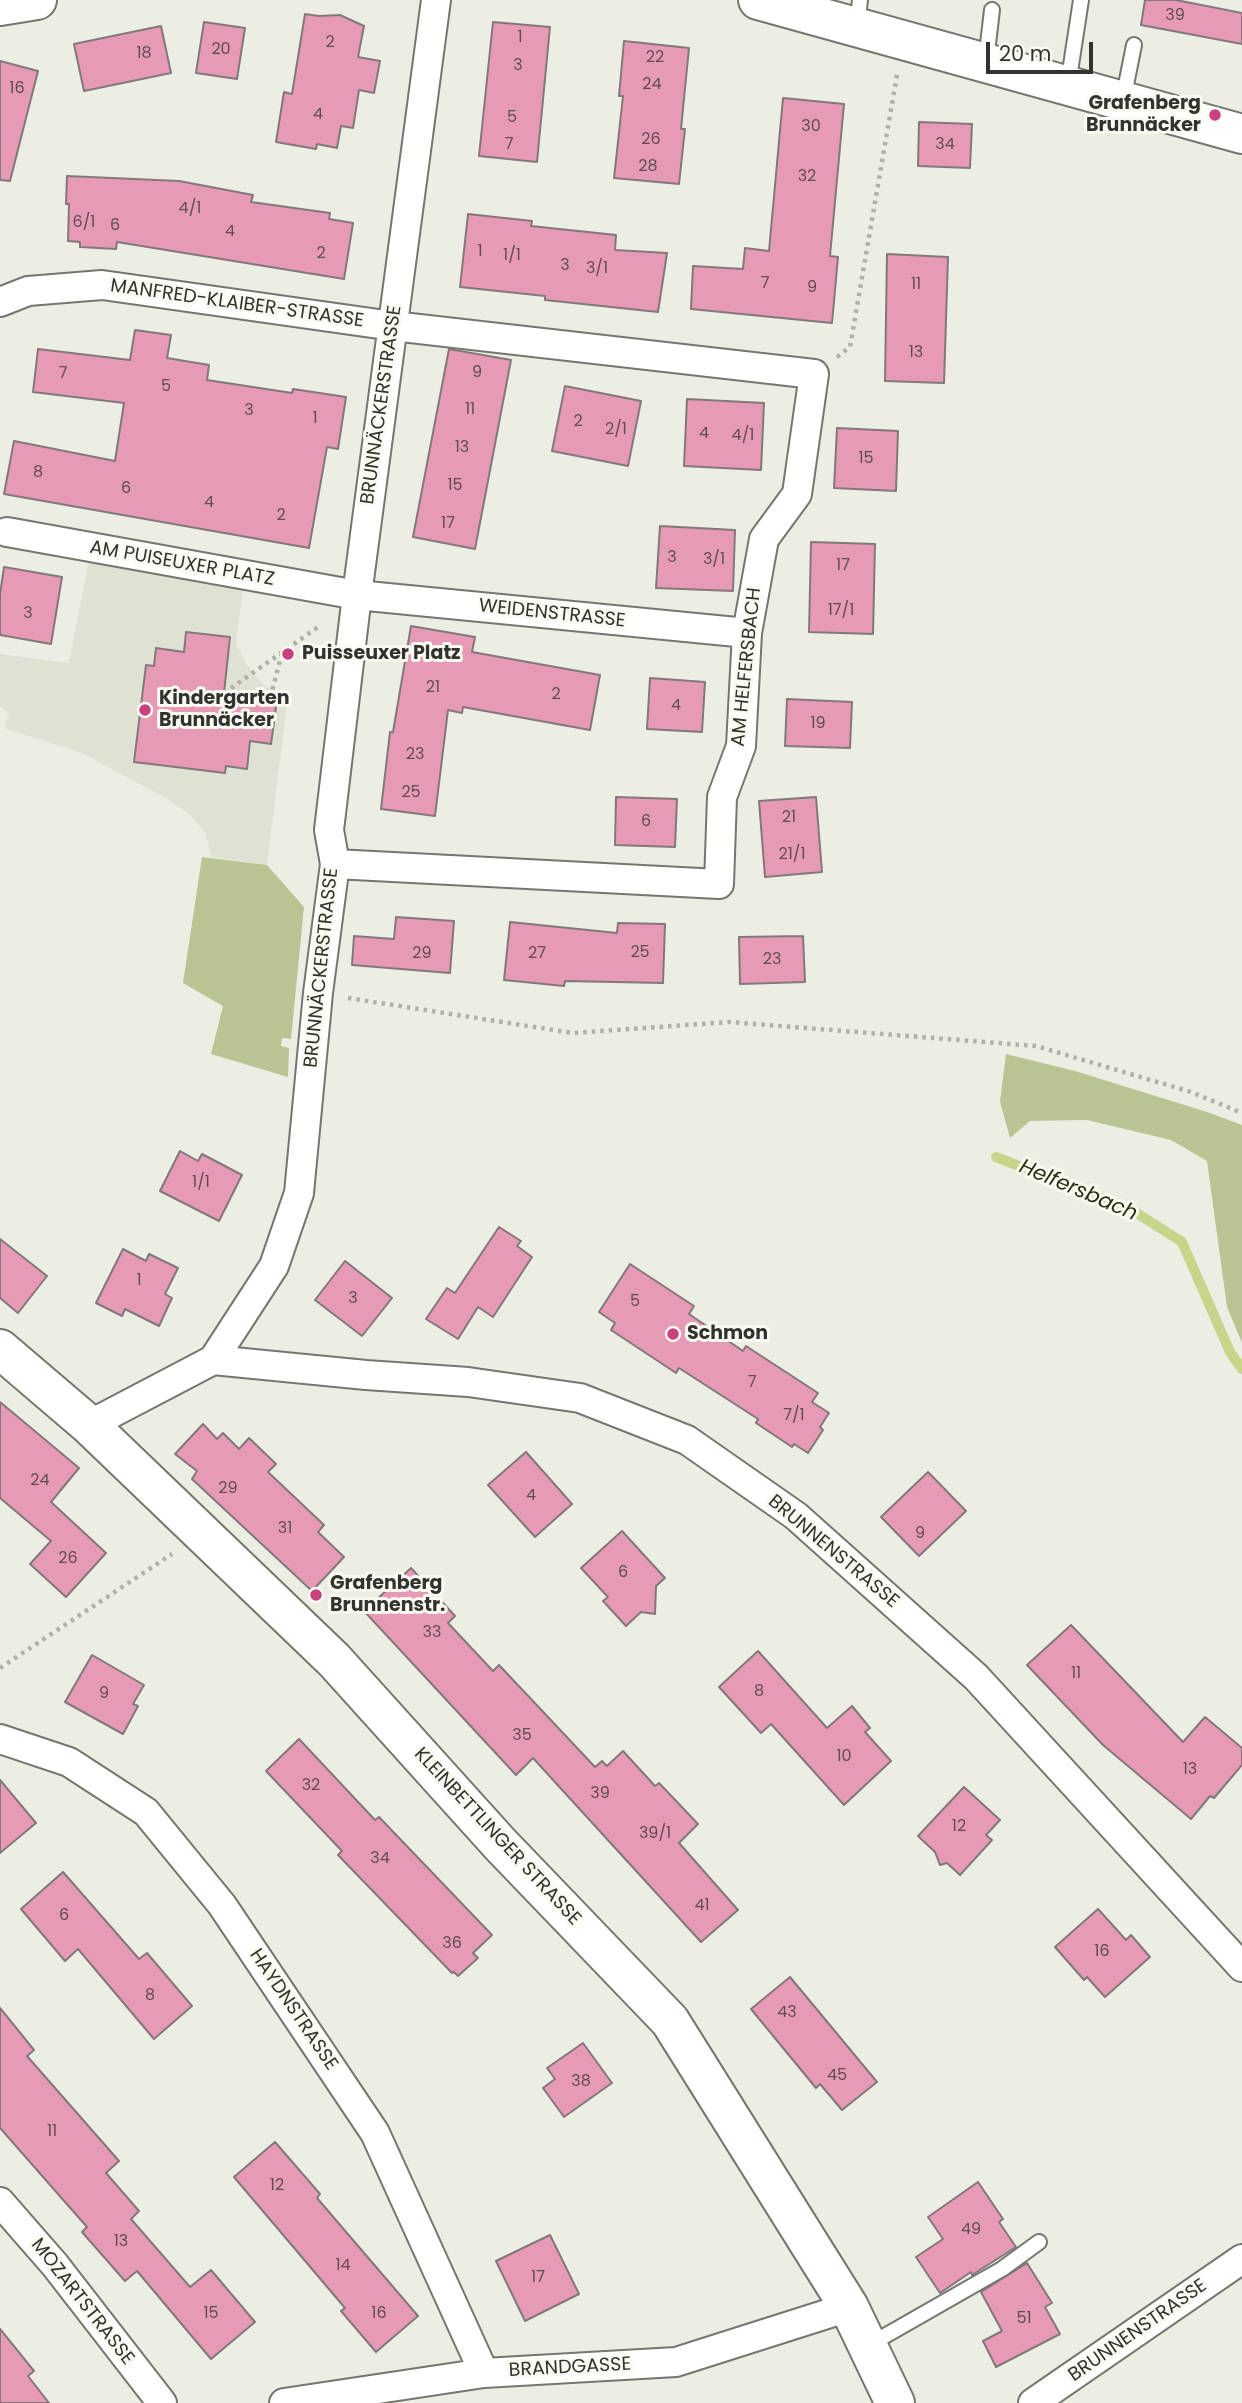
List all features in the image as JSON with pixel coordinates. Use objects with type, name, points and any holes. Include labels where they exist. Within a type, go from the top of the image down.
[{"type":"street","name":"BRUNNÄCKERSTRASSE","points":[[89,1425],[214,1360],[274,1266],[299,1193],[318,993],[335,864],[329,830],[357,595],[436,0]]},
{"type":"street","points":[[758,0],[859,14],[903,40],[1242,134]]},
{"type":"street","name":"MANFRED-KLAIBER-STRASSE","points":[[0,302],[28,291],[102,285],[393,326]]},
{"type":"street","name":"AM HELFERSBACH","points":[[335,864],[719,884],[722,797],[741,746],[747,633],[764,539],[797,494],[814,374],[393,326]]},
{"type":"street","name":"AM PUISEUXER PLATZ","points":[[7,532],[357,595]]},
{"type":"street","name":"WEIDENSTRASSE","points":[[357,595],[747,633]]},
{"type":"street","name":"KLEINBETTLINGER STRASSE","points":[[0,1349],[89,1425],[334,1660],[500,1844],[670,2021],[849,2306],[895,2403]]},
{"type":"street","name":"BRUNNENSTRASSE","points":[[214,1360],[468,1382],[580,1398],[687,1440],[796,1516],[976,1676],[1242,1967]]},
{"type":"street","name":"HAYDNSTRASSE","points":[[0,1739],[69,1762],[146,1812],[222,1905],[375,2133],[484,2373]]},
{"type":"street","name":"MOZARTSTRASSE","points":[[0,2202],[55,2265],[162,2403]]},
{"type":"street","name":"BRUNNENSTRASSE","points":[[1033,2403],[1242,2259]]},
{"type":"street","name":"BRANDGASSE","points":[[284,2403],[484,2373],[676,2362],[849,2306]]},
{"type":"lane","points":[[1068,86],[1081,0]]},
{"type":"lane","points":[[986,63],[992,10]]},
{"type":"lane","points":[[1122,101],[1134,45]]},
{"type":"lane","points":[[868,2346],[1002,2269],[1039,2242]]},
{"type":"path","points":[[850,347],[903,40]]},
{"type":"path","points":[[282,653],[268,698],[225,693],[324,623]]},
{"type":"path","points":[[318,993],[573,1032],[729,1021],[1036,1046],[1191,1092],[1242,1114]]},
{"type":"path","points":[[0,1668],[203,1534]]},
{"type":"shaded area","name":"Kindergarten Brunnäcker","points":[[89,560],[243,589],[236,643],[247,665],[263,684],[276,693],[288,696],[267,865],[212,857],[205,833],[189,814],[169,800],[82,753],[4,728],[9,713],[0,707],[0,654],[69,663]]},
{"type":"green space","points":[[202,857],[267,865],[304,907],[291,1039],[282,1038],[281,1046],[289,1048],[288,1077],[211,1054],[223,1006],[183,983]]},
{"type":"green space","points":[[1006,1054],[1075,1071],[1242,1125],[1242,1343],[1227,1307],[1207,1161],[1171,1140],[1087,1120],[1030,1121],[1010,1138],[1000,1102]]},
{"type":"building","points":[[1145,0],[1176,0],[1242,13],[1242,44],[1141,25]]},
{"type":"building","points":[[305,14],[340,15],[364,26],[358,57],[380,61],[374,93],[359,90],[353,128],[341,126],[337,148],[317,144],[316,149],[276,142],[284,92],[292,94]]},
{"type":"building","points":[[204,22],[245,28],[237,79],[196,73]]},
{"type":"building","points":[[493,22],[550,27],[537,162],[479,156]]},
{"type":"building","points":[[161,26],[171,73],[84,91],[74,44]]},
{"type":"building","points":[[624,41],[689,48],[679,184],[614,178],[623,96],[619,96]]},
{"type":"building","points":[[0,61],[38,71],[10,181],[0,180]]},
{"type":"building","points":[[783,98],[844,104],[830,256],[838,257],[832,323],[691,309],[693,266],[743,269],[745,248],[769,251]]},
{"type":"building","points":[[919,122],[972,124],[970,168],[918,166]]},
{"type":"building","points":[[67,176],[179,181],[253,195],[251,202],[330,213],[329,219],[353,223],[344,279],[117,242],[116,249],[80,247],[80,242],[68,241]]},
{"type":"building","points":[[468,214],[532,221],[531,226],[616,235],[615,250],[667,253],[658,312],[545,300],[545,296],[460,287]]},
{"type":"building","points":[[887,254],[948,257],[944,383],[885,381]]},
{"type":"building","points":[[135,330],[171,335],[167,358],[209,365],[207,380],[292,393],[293,389],[346,397],[338,449],[327,447],[309,548],[4,494],[14,441],[115,461],[124,403],[33,392],[38,349],[130,360]]},
{"type":"building","points":[[449,349],[511,360],[475,549],[413,537]]},
{"type":"building","points":[[565,386],[641,401],[628,466],[552,451]]},
{"type":"building","points":[[687,399],[764,403],[761,470],[684,466]]},
{"type":"building","points":[[837,428],[898,431],[896,491],[834,488]]},
{"type":"building","points":[[660,526],[735,530],[733,591],[656,588]]},
{"type":"building","points":[[811,542],[875,544],[873,634],[809,632]]},
{"type":"building","points":[[4,567],[62,577],[51,644],[0,635],[0,594]]},
{"type":"building","points":[[411,626],[475,637],[472,652],[600,675],[590,730],[463,707],[462,713],[448,710],[435,816],[381,809],[390,732],[393,732]]},
{"type":"building","points":[[186,632],[230,637],[224,693],[277,700],[271,744],[250,741],[247,769],[226,766],[225,773],[134,762],[146,665],[154,666],[156,648],[184,652]]},
{"type":"building","points":[[650,678],[705,682],[702,732],[647,729]]},
{"type":"building","points":[[787,699],[852,702],[850,748],[785,746]]},
{"type":"building","points":[[616,797],[677,799],[675,847],[615,845]]},
{"type":"building","points":[[816,797],[822,872],[765,877],[759,801]]},
{"type":"building","points":[[396,917],[454,921],[450,973],[352,965],[354,936],[394,939]]},
{"type":"building","points":[[510,922],[617,933],[618,923],[665,924],[663,983],[565,981],[564,986],[504,980]]},
{"type":"building","points":[[803,936],[805,982],[740,984],[739,937]]},
{"type":"building","points":[[180,1151],[198,1161],[202,1154],[242,1175],[219,1221],[160,1191]]},
{"type":"building","points":[[499,1227],[521,1241],[517,1246],[532,1257],[493,1317],[478,1307],[458,1339],[426,1319],[447,1288],[455,1293]]},
{"type":"building","points":[[0,1239],[47,1276],[18,1313],[0,1298]]},
{"type":"building","points":[[123,1249],[146,1261],[149,1254],[178,1268],[165,1294],[172,1298],[159,1326],[125,1309],[122,1316],[96,1303]]},
{"type":"building","points":[[345,1261],[392,1298],[362,1336],[315,1300]]},
{"type":"building","points":[[630,1264],[694,1306],[689,1314],[743,1351],[746,1346],[818,1393],[812,1402],[829,1413],[820,1427],[823,1430],[808,1453],[794,1444],[792,1447],[756,1423],[758,1419],[679,1368],[676,1373],[611,1330],[615,1323],[599,1312]]},
{"type":"building","points":[[0,1402],[79,1468],[51,1502],[106,1553],[66,1597],[30,1564],[51,1541],[0,1498]]},
{"type":"building","points":[[203,1424],[217,1439],[223,1433],[239,1449],[249,1438],[276,1464],[268,1472],[324,1525],[318,1532],[344,1557],[312,1591],[192,1479],[197,1471],[175,1454]]},
{"type":"building","points":[[526,1452],[572,1504],[535,1537],[488,1485]]},
{"type":"building","points":[[928,1472],[966,1511],[919,1556],[881,1517]]},
{"type":"building","points":[[622,1531],[665,1578],[656,1586],[655,1614],[641,1612],[626,1626],[603,1601],[608,1597],[581,1568]]},
{"type":"building","points":[[411,1568],[455,1616],[448,1623],[493,1671],[499,1665],[595,1767],[602,1761],[607,1766],[623,1751],[655,1786],[659,1783],[698,1824],[679,1843],[738,1910],[701,1942],[533,1758],[516,1775],[364,1611]]},
{"type":"building","points":[[1071,1625],[1183,1742],[1205,1717],[1242,1748],[1242,1765],[1214,1798],[1210,1796],[1191,1819],[1103,1745],[1027,1665]]},
{"type":"building","points":[[758,1651],[827,1728],[852,1706],[870,1728],[865,1732],[891,1761],[844,1805],[771,1724],[761,1733],[719,1687]]},
{"type":"building","points":[[92,1655],[144,1685],[133,1704],[138,1706],[123,1734],[65,1702]]},
{"type":"building","points":[[299,1739],[375,1820],[379,1817],[492,1935],[473,1953],[478,1958],[458,1976],[452,1973],[338,1855],[342,1851],[266,1771]]},
{"type":"building","points":[[0,1780],[36,1823],[0,1853]]},
{"type":"building","points":[[964,1787],[1000,1820],[986,1835],[992,1840],[960,1875],[947,1863],[940,1865],[935,1852],[918,1836]]},
{"type":"building","points":[[63,1872],[139,1959],[147,1953],[192,2006],[154,2039],[78,1949],[65,1961],[21,1909]]},
{"type":"building","points":[[1098,1909],[1126,1940],[1131,1935],[1150,1957],[1105,1997],[1087,1977],[1084,1980],[1055,1947]]},
{"type":"building","points":[[790,1977],[877,2082],[842,2110],[820,2084],[816,2088],[751,2009]]},
{"type":"building","points":[[0,2008],[34,2050],[27,2056],[119,2161],[106,2173],[139,2211],[131,2219],[190,2287],[211,2270],[255,2322],[211,2359],[137,2271],[125,2281],[82,2232],[87,2227],[0,2128]]},
{"type":"building","points":[[583,2043],[612,2083],[564,2117],[543,2088],[555,2079],[547,2068]]},
{"type":"building","points":[[275,2142],[320,2194],[317,2198],[418,2316],[376,2352],[341,2311],[345,2308],[234,2177]]},
{"type":"building","points":[[978,2182],[1003,2219],[999,2222],[1016,2247],[940,2293],[916,2257],[943,2239],[928,2217]]},
{"type":"building","points":[[550,2235],[579,2294],[525,2321],[496,2261]]},
{"type":"building","points":[[1027,2263],[1052,2303],[1045,2307],[1060,2334],[996,2367],[983,2341],[1002,2331],[981,2292]]},
{"type":"building","points":[[0,2329],[34,2371],[28,2376],[49,2403],[0,2403]]},
{"type":"waterway","name":"Helfersbach","points":[[996,1157],[1132,1210],[1182,1242],[1230,1352],[1242,1369]]},
{"type":"place","name":"Grafenberg Brunnäcker","points":[[1215,115]]},
{"type":"place","name":"Puisseuxer Platz","points":[[288,654]]},
{"type":"place","name":"Kindergarten Brunnäcker","points":[[145,710]]},
{"type":"place","name":"Schmon","points":[[673,1334]]},
{"type":"place","name":"Grafenberg Brunnenstr.","points":[[316,1595]]}]
